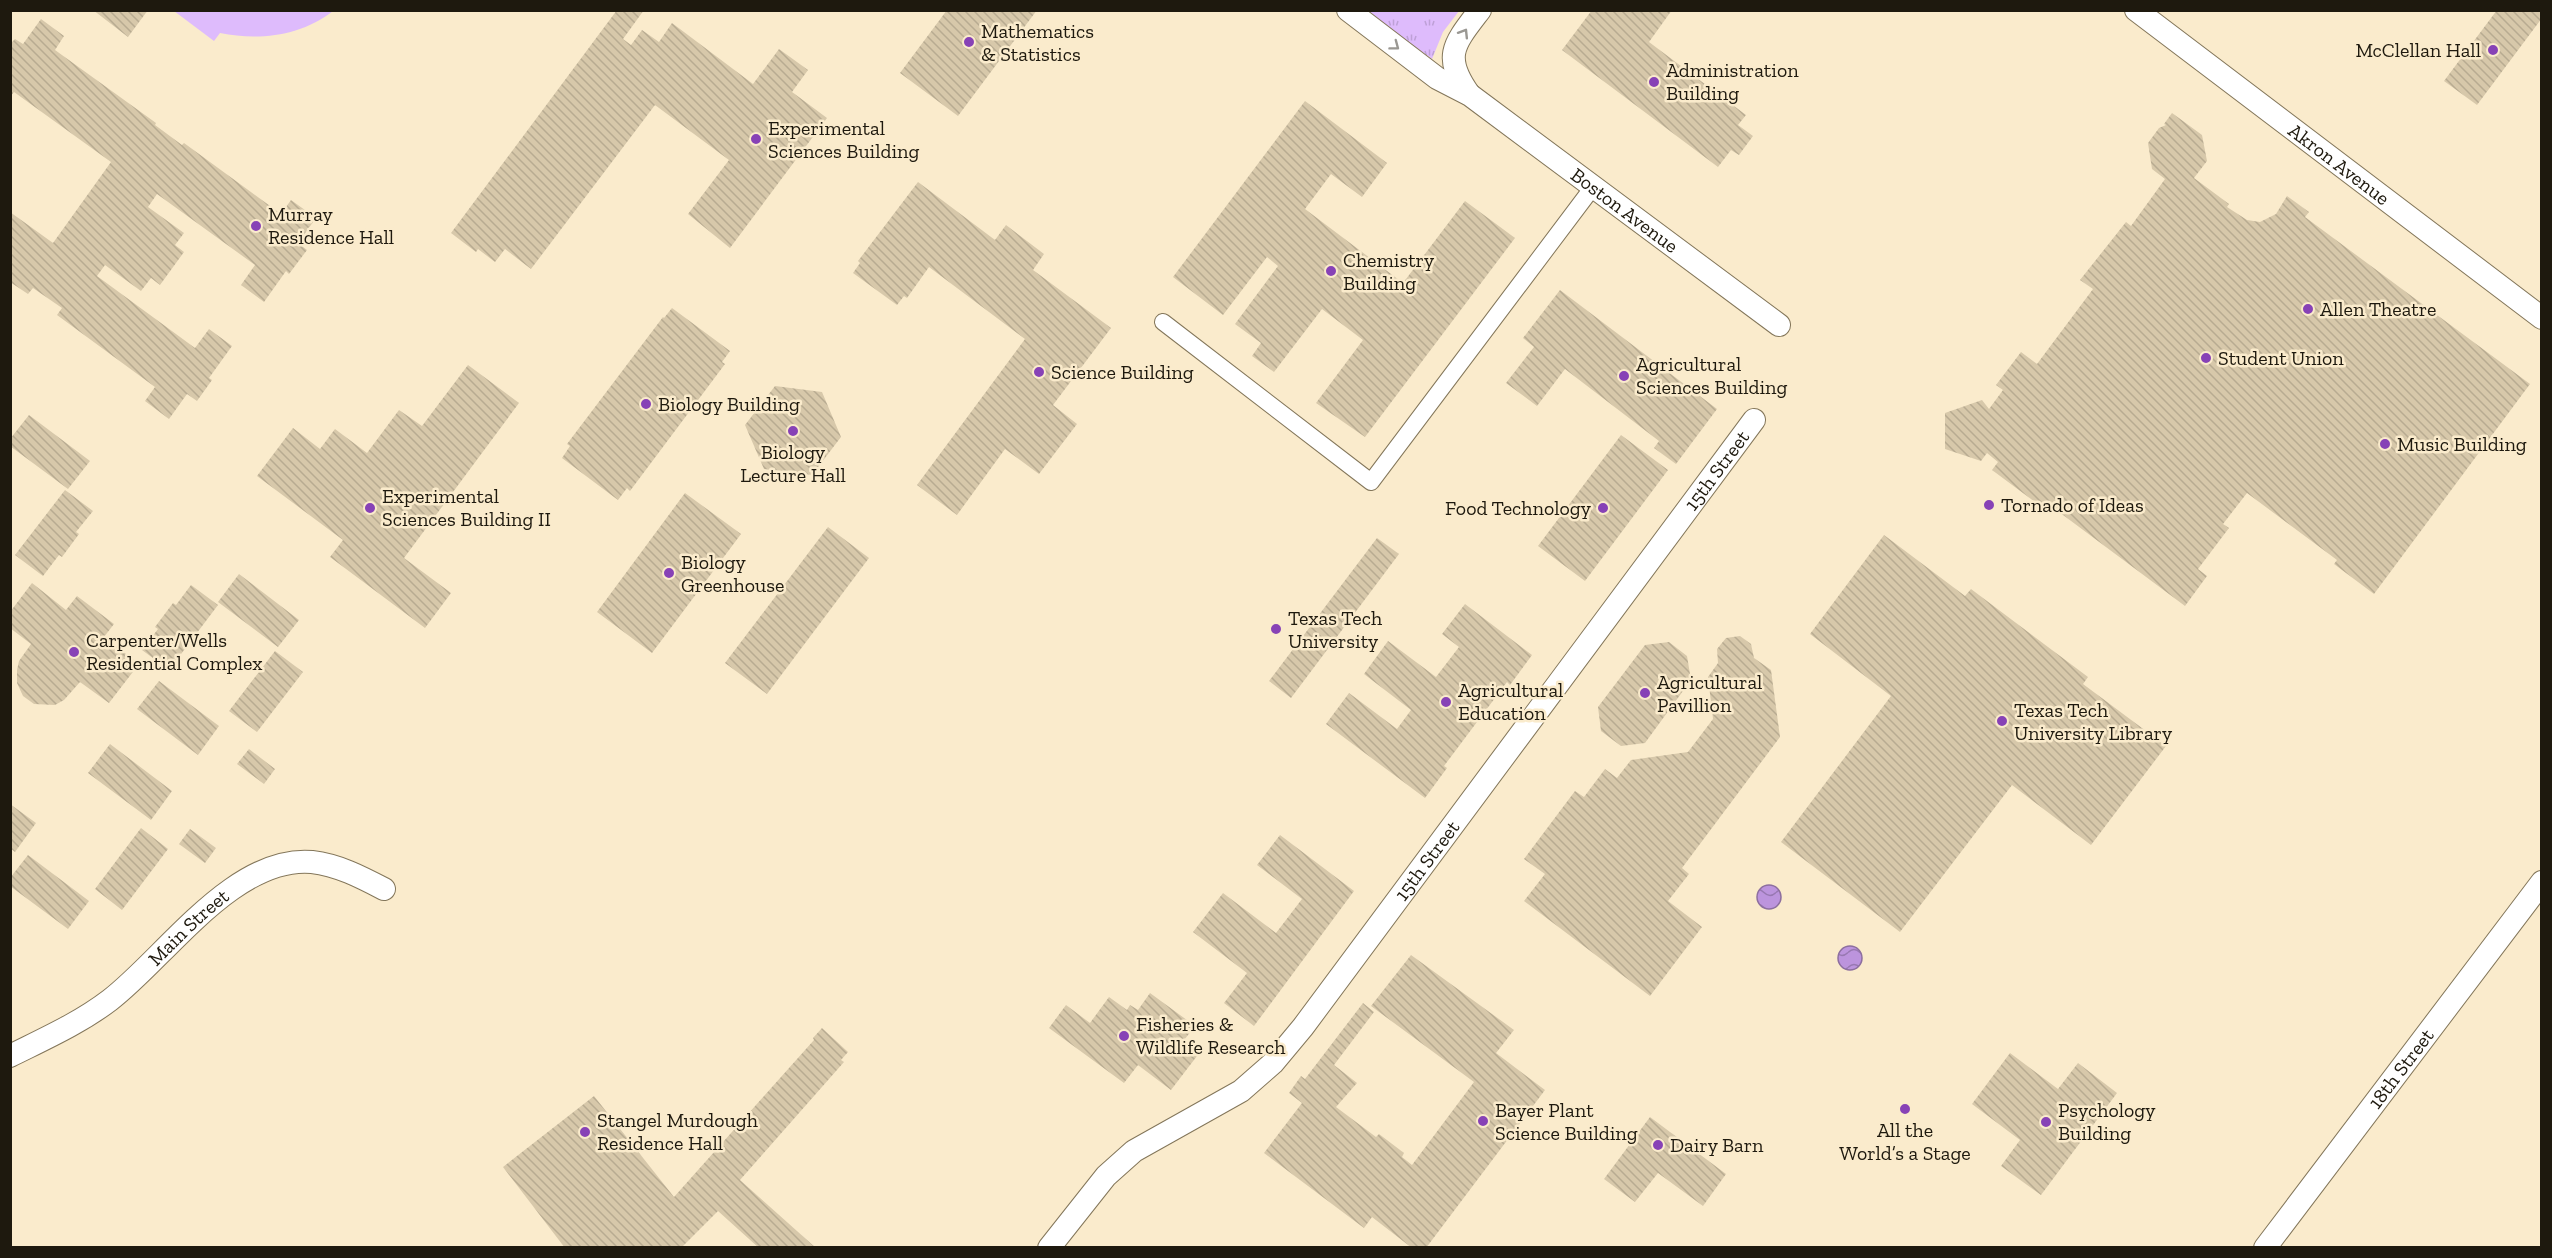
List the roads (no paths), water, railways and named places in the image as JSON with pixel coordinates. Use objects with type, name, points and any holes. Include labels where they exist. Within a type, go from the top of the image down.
[{"type":"street","name":"Boston Avenue","points":[[1348,10],[1437,78],[1470,95],[1779,325]]},
{"type":"street","name":"Boston Avenue","points":[[1470,95],[1456,76],[1452,62],[1455,47],[1480,10]]},
{"type":"street","name":"Akron Avenue","points":[[2136,10],[2162,18],[2541,318]]},
{"type":"street","points":[[1163,322],[1371,482],[1593,187]]},
{"type":"street","name":"15th Street","points":[[1049,1248],[1106,1176],[1134,1151],[1234,1094],[1273,1063],[1310,1018],[1754,420]]},
{"type":"street","name":"Main Street","points":[[10,1056],[70,1026],[109,1001],[142,972],[196,917],[227,892],[260,873],[287,865],[309,862],[332,866],[384,889]]},
{"type":"street","name":"18th Street","points":[[2265,1248],[2540,888]]},
{"type":"water","points":[[1769,885],[1777,889],[1781,897],[1777,905],[1769,909],[1761,905],[1757,897],[1761,889]]},
{"type":"water","points":[[1850,946],[1858,950],[1862,958],[1858,966],[1850,970],[1842,966],[1838,958],[1842,950]]},
{"type":"place","name":"Mathematics & Statistics","points":[[969,42]]},
{"type":"place","name":"McClellan Hall","points":[[2493,50]]},
{"type":"place","name":"Administration Building","points":[[1654,82]]},
{"type":"place","name":"Experimental Sciences Building","points":[[756,139]]},
{"type":"place","name":"Murray Residence Hall","points":[[256,226]]},
{"type":"place","name":"Chemistry Building","points":[[1331,271]]},
{"type":"place","name":"Allen Theatre","points":[[2308,309]]},
{"type":"place","name":"Student Union","points":[[2206,358]]},
{"type":"place","name":"Science Building","points":[[1039,372]]},
{"type":"place","name":"Agricultural Sciences Building","points":[[1624,376]]},
{"type":"place","name":"Biology Building","points":[[646,404]]},
{"type":"place","name":"Biology Lecture Hall","points":[[793,431]]},
{"type":"place","name":"Music Building","points":[[2385,444]]},
{"type":"place","name":"Tornado of Ideas","points":[[1989,505]]},
{"type":"place","name":"Experimental Sciences Building II","points":[[370,508]]},
{"type":"place","name":"Food Technology","points":[[1603,508]]},
{"type":"place","name":"Biology Greenhouse","points":[[669,573]]},
{"type":"place","name":"Texas Tech University","points":[[1276,629]]},
{"type":"place","name":"Carpenter/Wells Residential Complex","points":[[74,652]]},
{"type":"place","name":"Agricultural Pavillion","points":[[1645,693]]},
{"type":"place","name":"Agricultural Education","points":[[1446,702]]},
{"type":"place","name":"Texas Tech University Library","points":[[2002,721]]},
{"type":"place","name":"Fisheries & Wildlife Research","points":[[1124,1036]]},
{"type":"place","name":"All the World’s a Stage","points":[[1905,1109]]},
{"type":"place","name":"Bayer Plant Science Building","points":[[1483,1121]]},
{"type":"place","name":"Psychology Building","points":[[2046,1122]]},
{"type":"place","name":"Stangel Murdough Residence Hall","points":[[585,1132]]},
{"type":"place","name":"Dairy Barn","points":[[1658,1145]]}]
